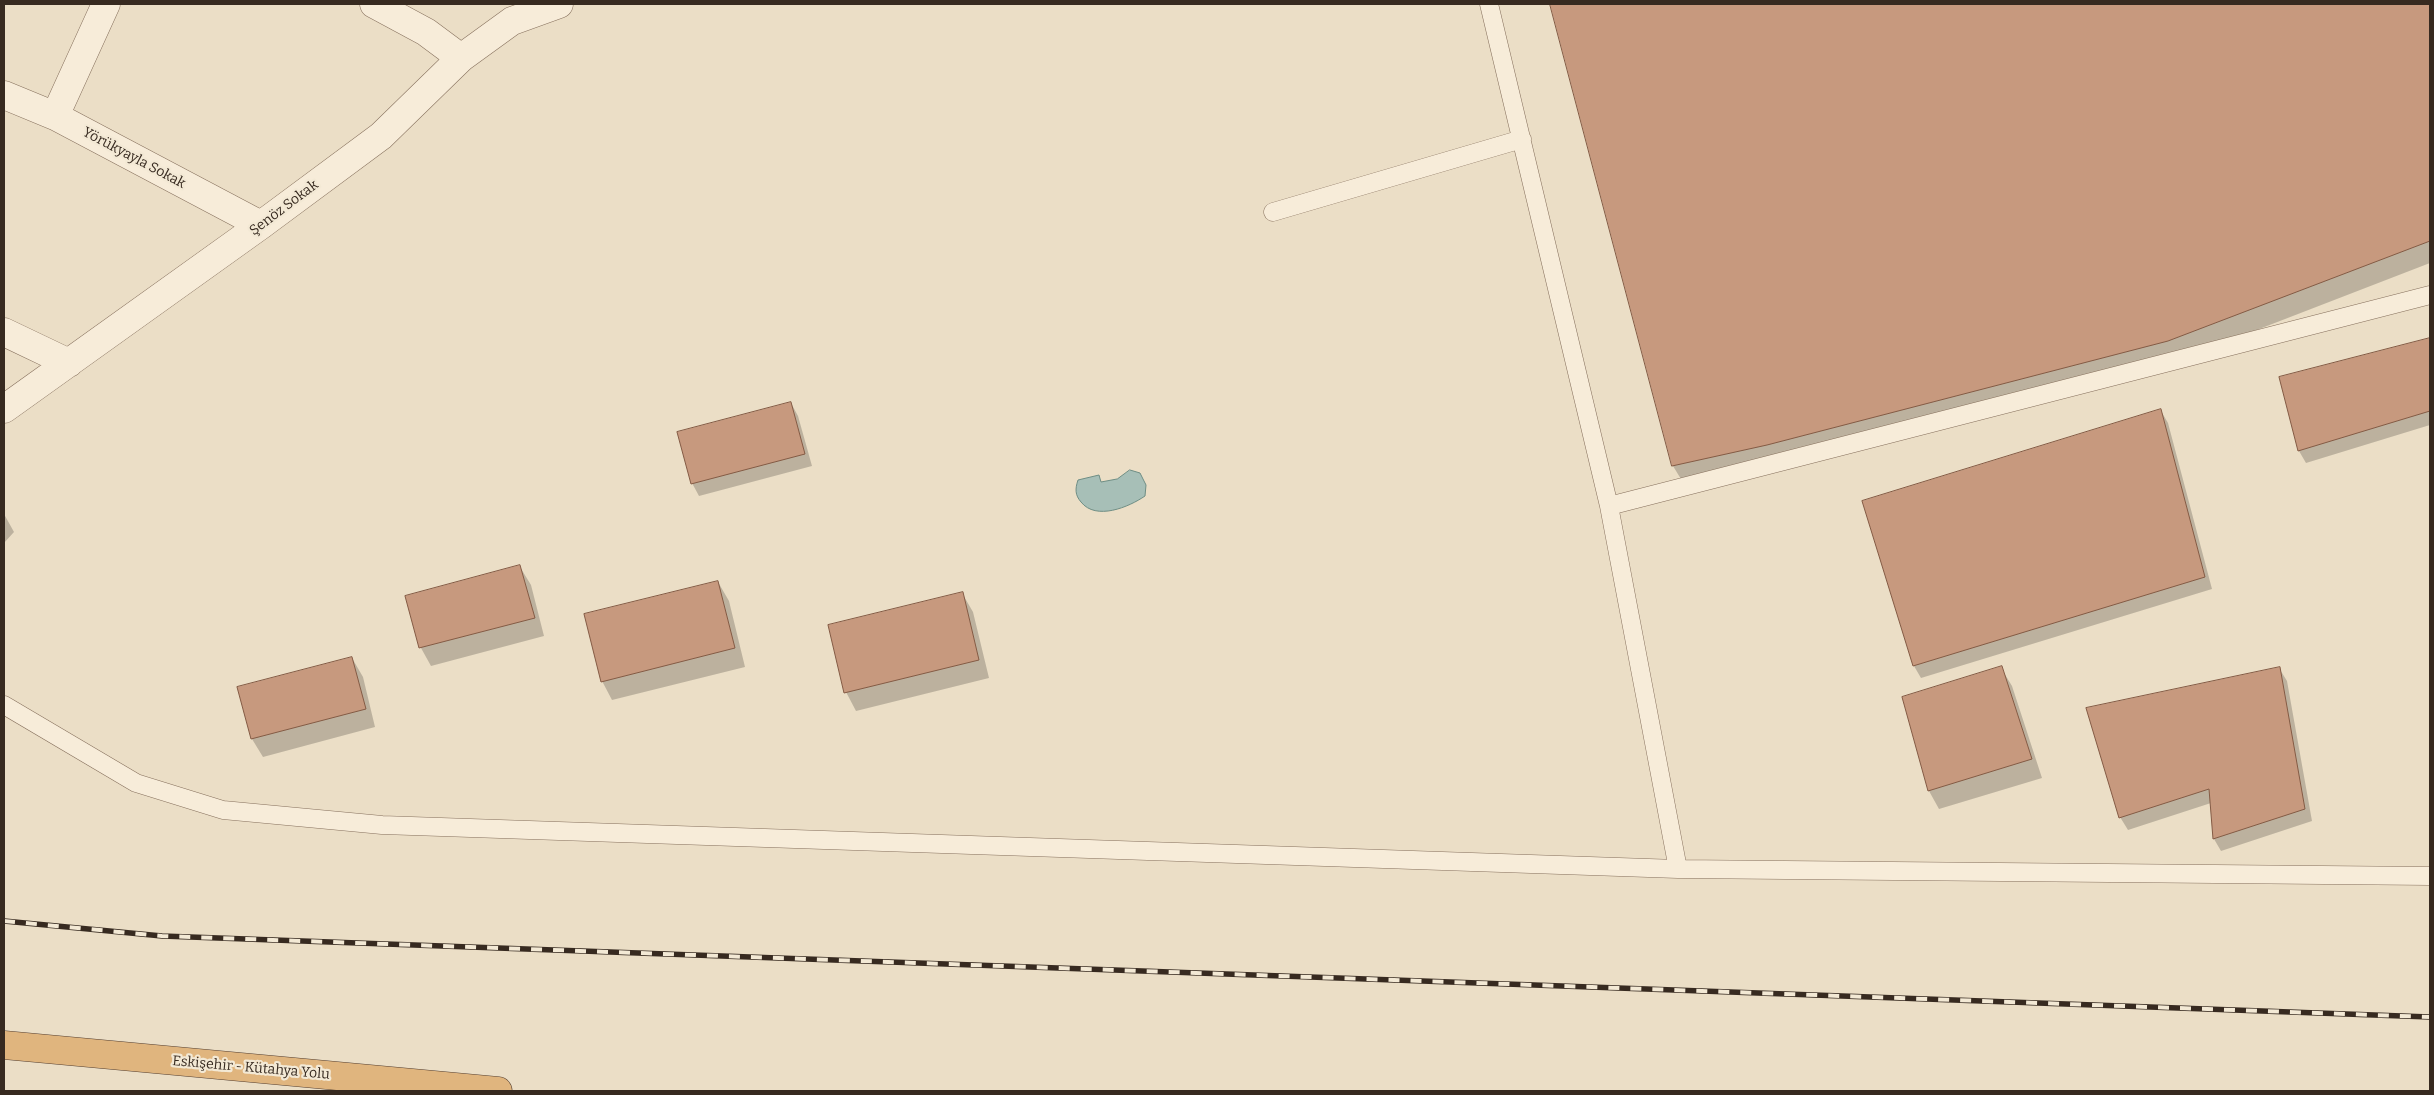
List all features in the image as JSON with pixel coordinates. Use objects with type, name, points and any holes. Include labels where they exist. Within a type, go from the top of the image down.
[{"type":"highway","name":"Eskişehir - Kütahya Yolu","points":[[4,1045],[498,1091]]},
{"type":"street","points":[[55,116],[106,4]]},
{"type":"street","name":"Şenöz Sokak","points":[[4,409],[261,225],[381,136],[461,58],[512,21],[559,4]]},
{"type":"street","points":[[381,5],[426,32],[461,58]]},
{"type":"street","name":"Yörükyayla Sokak","points":[[4,95],[55,116],[261,225]]},
{"type":"street","points":[[4,332],[69,363]]},
{"type":"lane","points":[[1490,4],[1609,506],[1678,869]]},
{"type":"lane","points":[[1273,212],[1522,139]]},
{"type":"lane","points":[[1609,506],[2430,295]]},
{"type":"lane","points":[[4,705],[136,783],[223,810],[382,825],[1678,869],[2430,876]]},
{"type":"water","points":[[1130,470],[1140,473],[1146,485],[1145,496],[1138,500],[1122,508],[1095,511],[1087,508],[1078,497],[1076,489],[1078,480],[1099,475],[1101,482],[1117,479]]},
{"type":"building","points":[[1550,4],[2430,4],[2430,241],[2168,341],[1767,445],[1672,466]]},
{"type":"building","points":[[2430,338],[2430,411],[2298,451],[2279,377]]},
{"type":"building","points":[[791,402],[805,454],[691,484],[677,432]]},
{"type":"building","points":[[2161,409],[2205,577],[1913,666],[1862,501]]},
{"type":"building","points":[[520,565],[535,618],[419,648],[405,596]]},
{"type":"building","points":[[718,581],[735,648],[601,682],[584,614]]},
{"type":"building","points":[[963,592],[979,660],[844,693],[828,625]]},
{"type":"building","points":[[352,657],[366,709],[251,739],[237,687]]},
{"type":"building","points":[[2002,666],[2032,759],[1928,791],[1902,697]]},
{"type":"building","points":[[2280,667],[2305,809],[2213,839],[2209,789],[2119,818],[2086,708]]},
{"type":"railway","points":[[4,921],[162,936],[2430,1017]]}]
